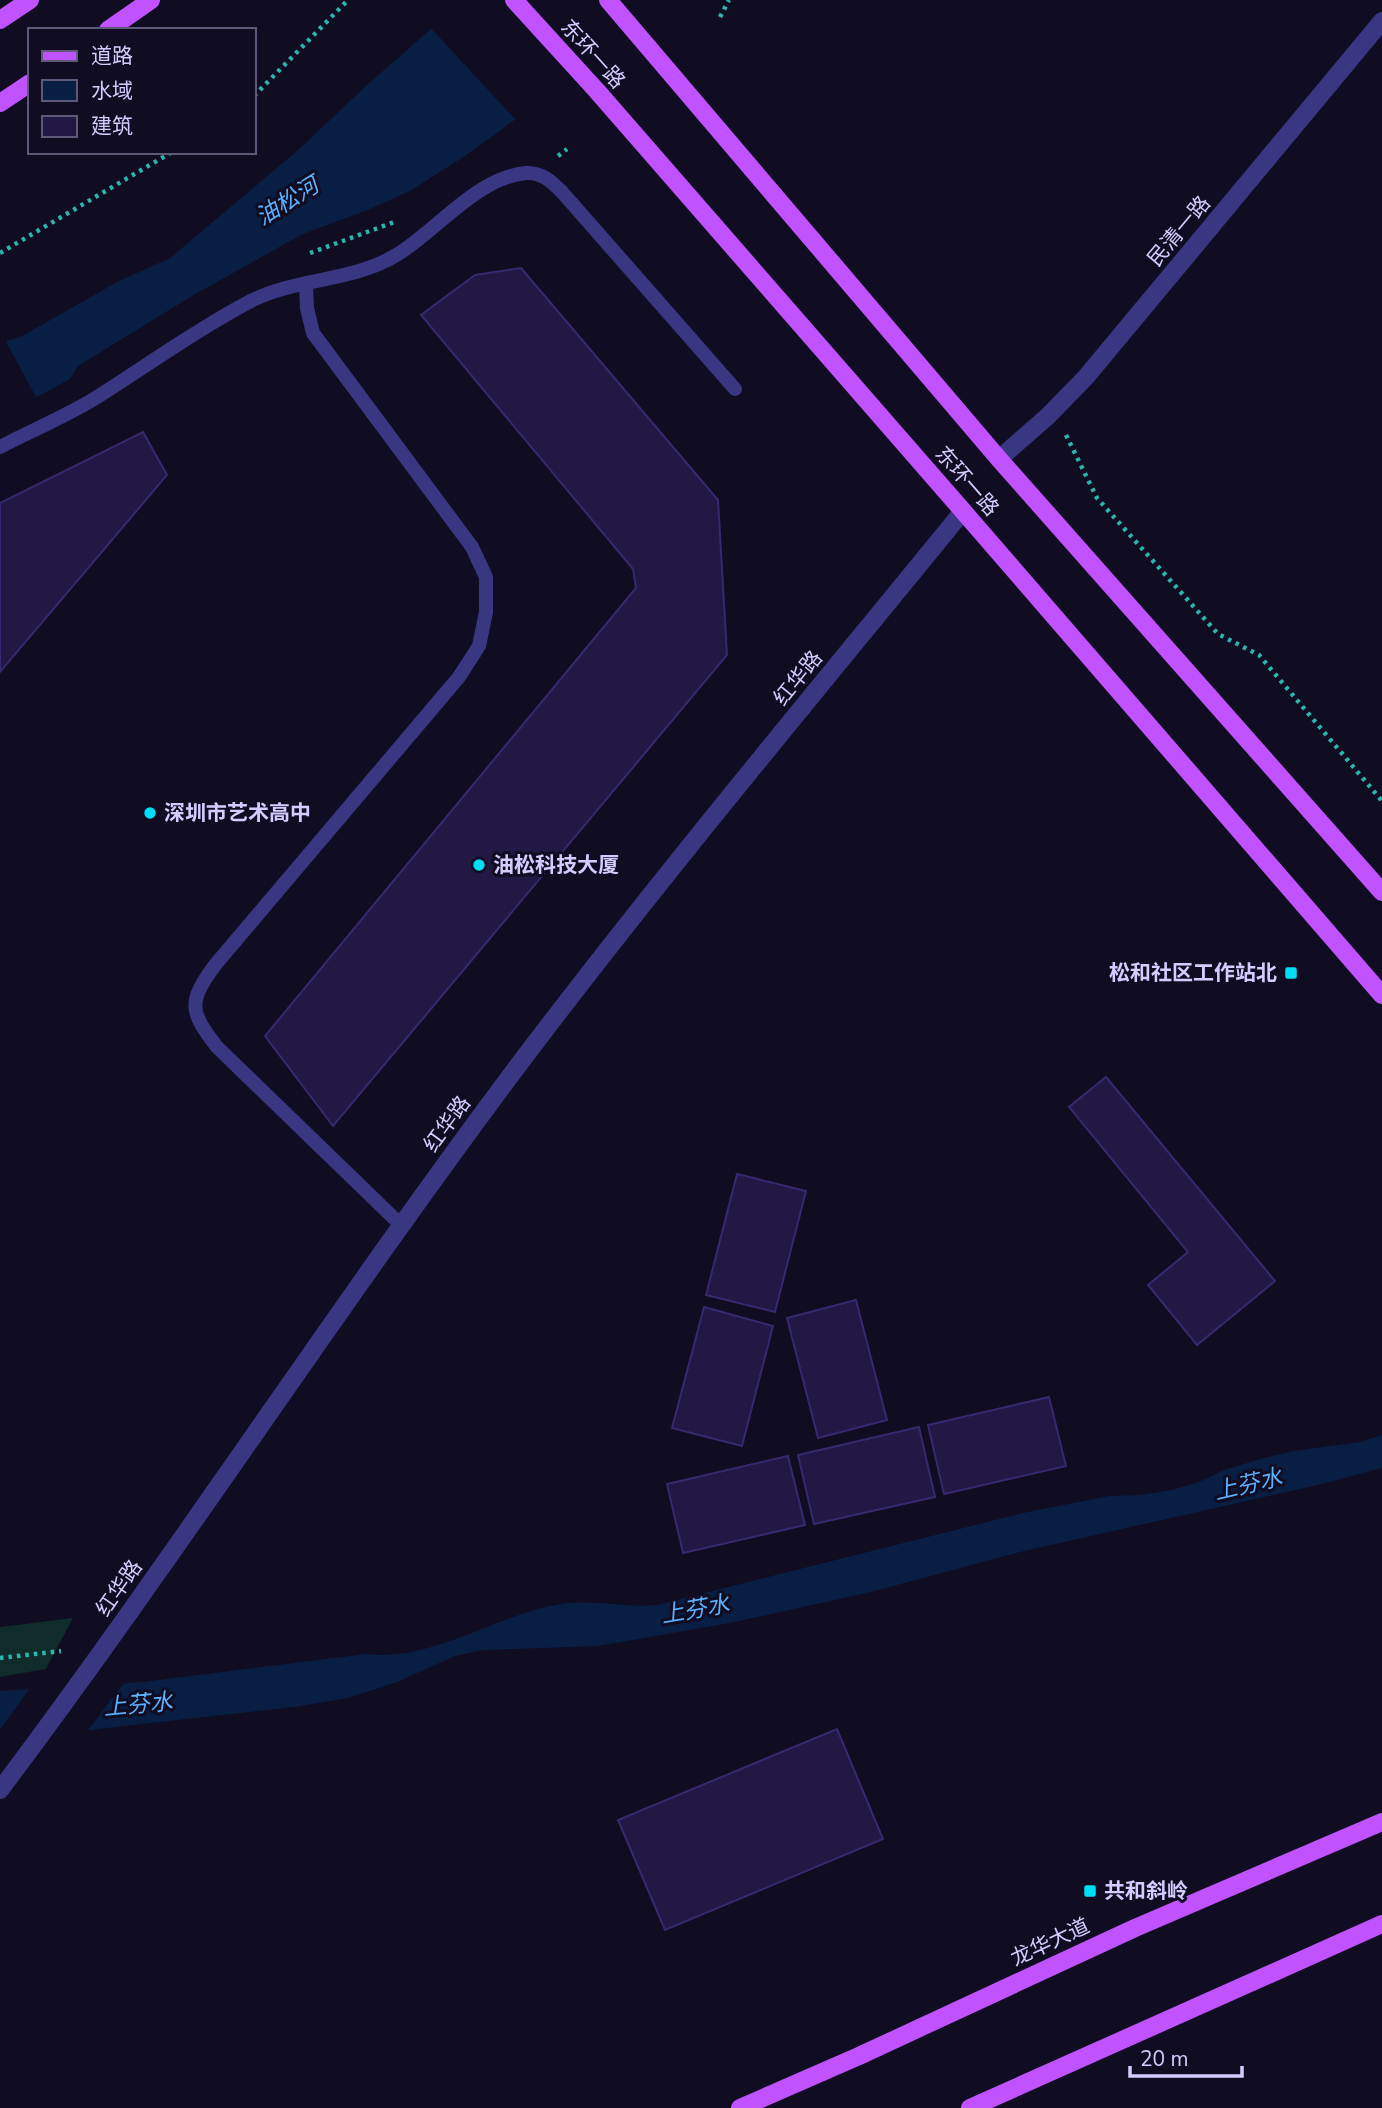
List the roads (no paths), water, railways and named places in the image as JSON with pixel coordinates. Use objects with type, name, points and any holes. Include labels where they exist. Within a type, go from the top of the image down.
[{"type":"main road","points":[[0,20],[30,0]]},
{"type":"main road","points":[[111,28],[151,0]]},
{"type":"main road","points":[[503,0],[528,17]]},
{"type":"main road","name":"东环一路","points":[[514,0],[597,91],[1382,995]]},
{"type":"main road","name":"东环一路","points":[[608,0],[999,459],[1382,892]]},
{"type":"main road","points":[[0,103],[28,84]]},
{"type":"main road","name":"龙华大道","points":[[740,2108],[1135,1928],[1382,1822]]},
{"type":"main road","points":[[970,2108],[1382,1924]]},
{"type":"street","name":"民清一路","points":[[999,459],[1048,416],[1086,377],[1382,21]]},
{"type":"street","name":"红华路","points":[[0,1790],[113,1637],[402,1226],[520,1064],[610,946],[963,511]]},
{"type":"lane","points":[[0,447],[93,399],[248,302],[275,290],[373,267],[397,255],[496,181],[528,173],[547,177],[562,192],[735,389]]},
{"type":"lane","points":[[306,283],[307,308],[313,333],[472,547],[486,577],[486,612],[479,646],[459,677],[215,965],[201,985],[194,1003],[200,1026],[217,1047],[402,1226]]},
{"type":"water","name":"油松河","points":[[464,0],[516,119],[410,191],[303,234],[197,293],[78,366],[70,379],[0,417],[0,343],[22,336],[117,282],[170,258],[297,151]]},
{"type":"water","name":"上芬水","points":[[1382,1435],[1382,1468],[1020,1552],[871,1592],[730,1623],[598,1646],[483,1650],[455,1656],[397,1682],[348,1698],[294,1707],[0,1740],[0,1691],[143,1682],[366,1654],[391,1655],[415,1651],[537,1609],[573,1603],[657,1605],[1023,1513],[1109,1496],[1172,1490],[1264,1458],[1360,1442]]},
{"type":"place","name":"深圳市艺术高中","points":[[150,813]]},
{"type":"place","name":"油松科技大厦","points":[[479,865]]},
{"type":"place","name":"松和社区工作站北","points":[[1291,973]]},
{"type":"place","name":"共和斜岭","points":[[1090,1891]]}]
